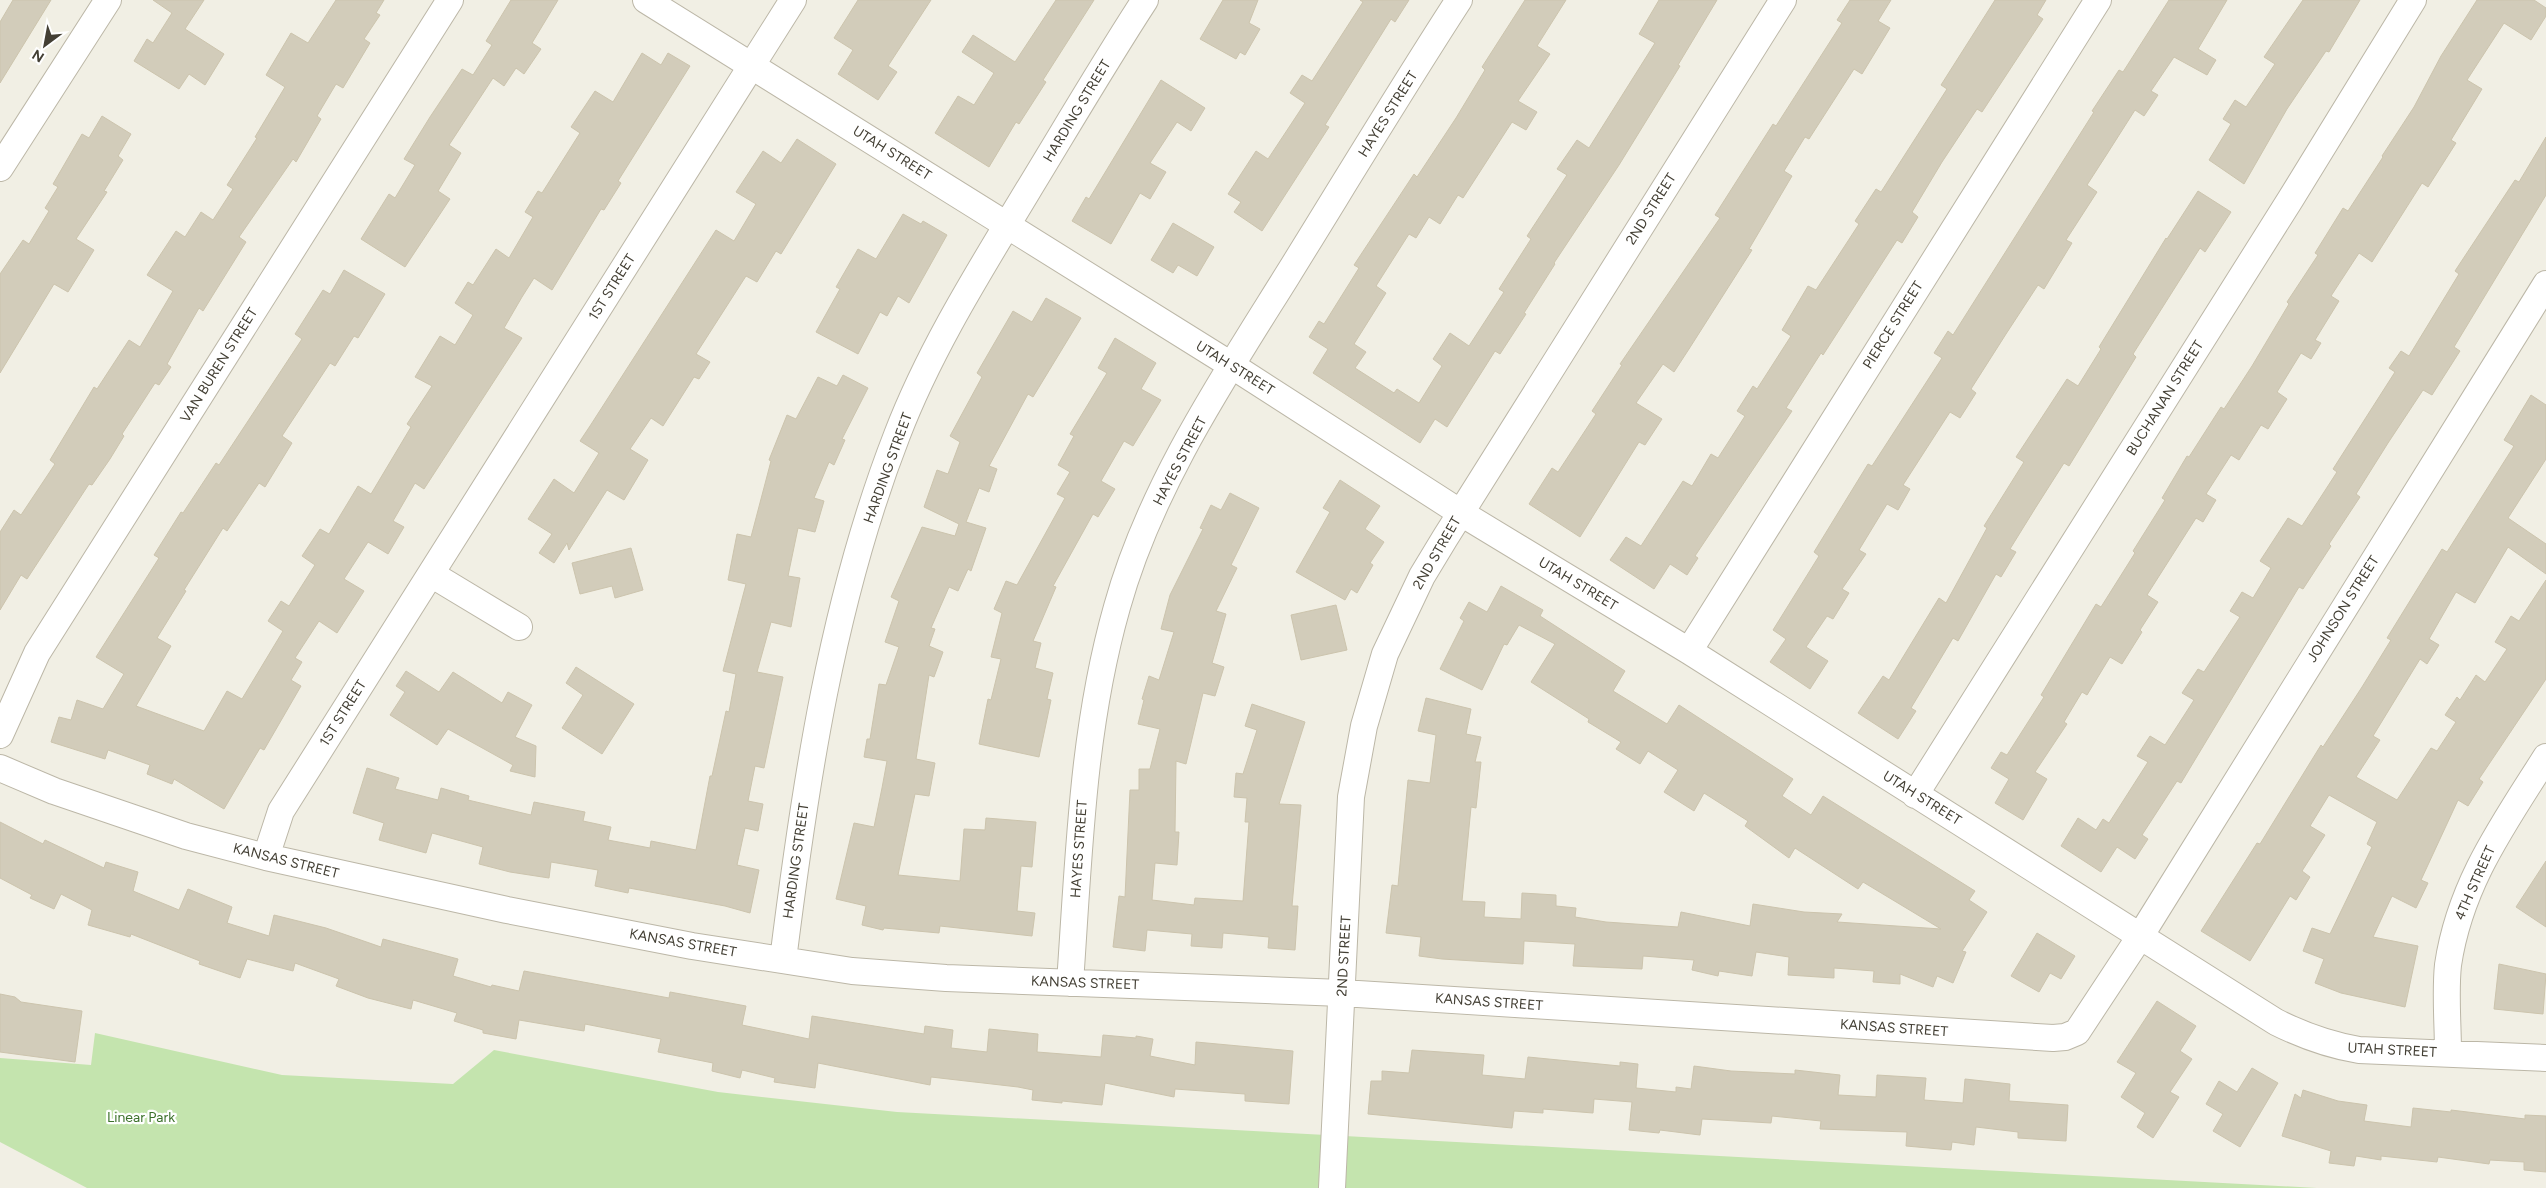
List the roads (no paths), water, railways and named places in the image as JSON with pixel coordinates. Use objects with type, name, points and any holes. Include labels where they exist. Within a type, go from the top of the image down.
[{"type":"street","points":[[0,168],[108,0]]},
{"type":"street","name":"VAN BUREN STREET","points":[[0,736],[37,653],[450,0]]},
{"type":"street","name":"UTAH STREET","points":[[646,0],[1231,365],[1461,513],[1689,651],[2142,935],[2276,1022],[2303,1036],[2332,1045],[2359,1050],[2448,1052],[2546,1058]]},
{"type":"street","name":"1ST STREET","points":[[266,857],[281,811],[793,0]]},
{"type":"street","name":"HARDING STREET","points":[[783,960],[803,802],[838,634],[860,544],[897,435],[929,365],[984,262],[1145,0]]},
{"type":"street","name":"HAYES STREET","points":[[1070,983],[1086,760],[1097,688],[1117,605],[1143,535],[1168,479],[1231,365],[1459,0]]},
{"type":"street","name":"2ND STREET","points":[[1332,1188],[1351,797],[1364,726],[1385,654],[1422,576],[1783,0]]},
{"type":"street","name":"PIERCE STREET","points":[[1689,651],[2098,0]]},
{"type":"street","name":"BUCHANAN STREET","points":[[1916,795],[2290,200],[2413,0]]},
{"type":"street","name":"JOHNSON STREET","points":[[2142,935],[2546,284]]},
{"type":"street","points":[[430,574],[519,627]]},
{"type":"street","name":"4TH STREET","points":[[2448,1052],[2448,967],[2458,915],[2485,854],[2546,758]]},
{"type":"street","name":"KANSAS STREET","points":[[0,768],[54,791],[167,829],[266,857],[517,912],[692,946],[861,972],[946,978],[1342,993],[2053,1038],[2065,1037],[2077,1032],[2142,935]]},
{"type":"park label","name":"Linear Park","points":[[141,1117]]}]
